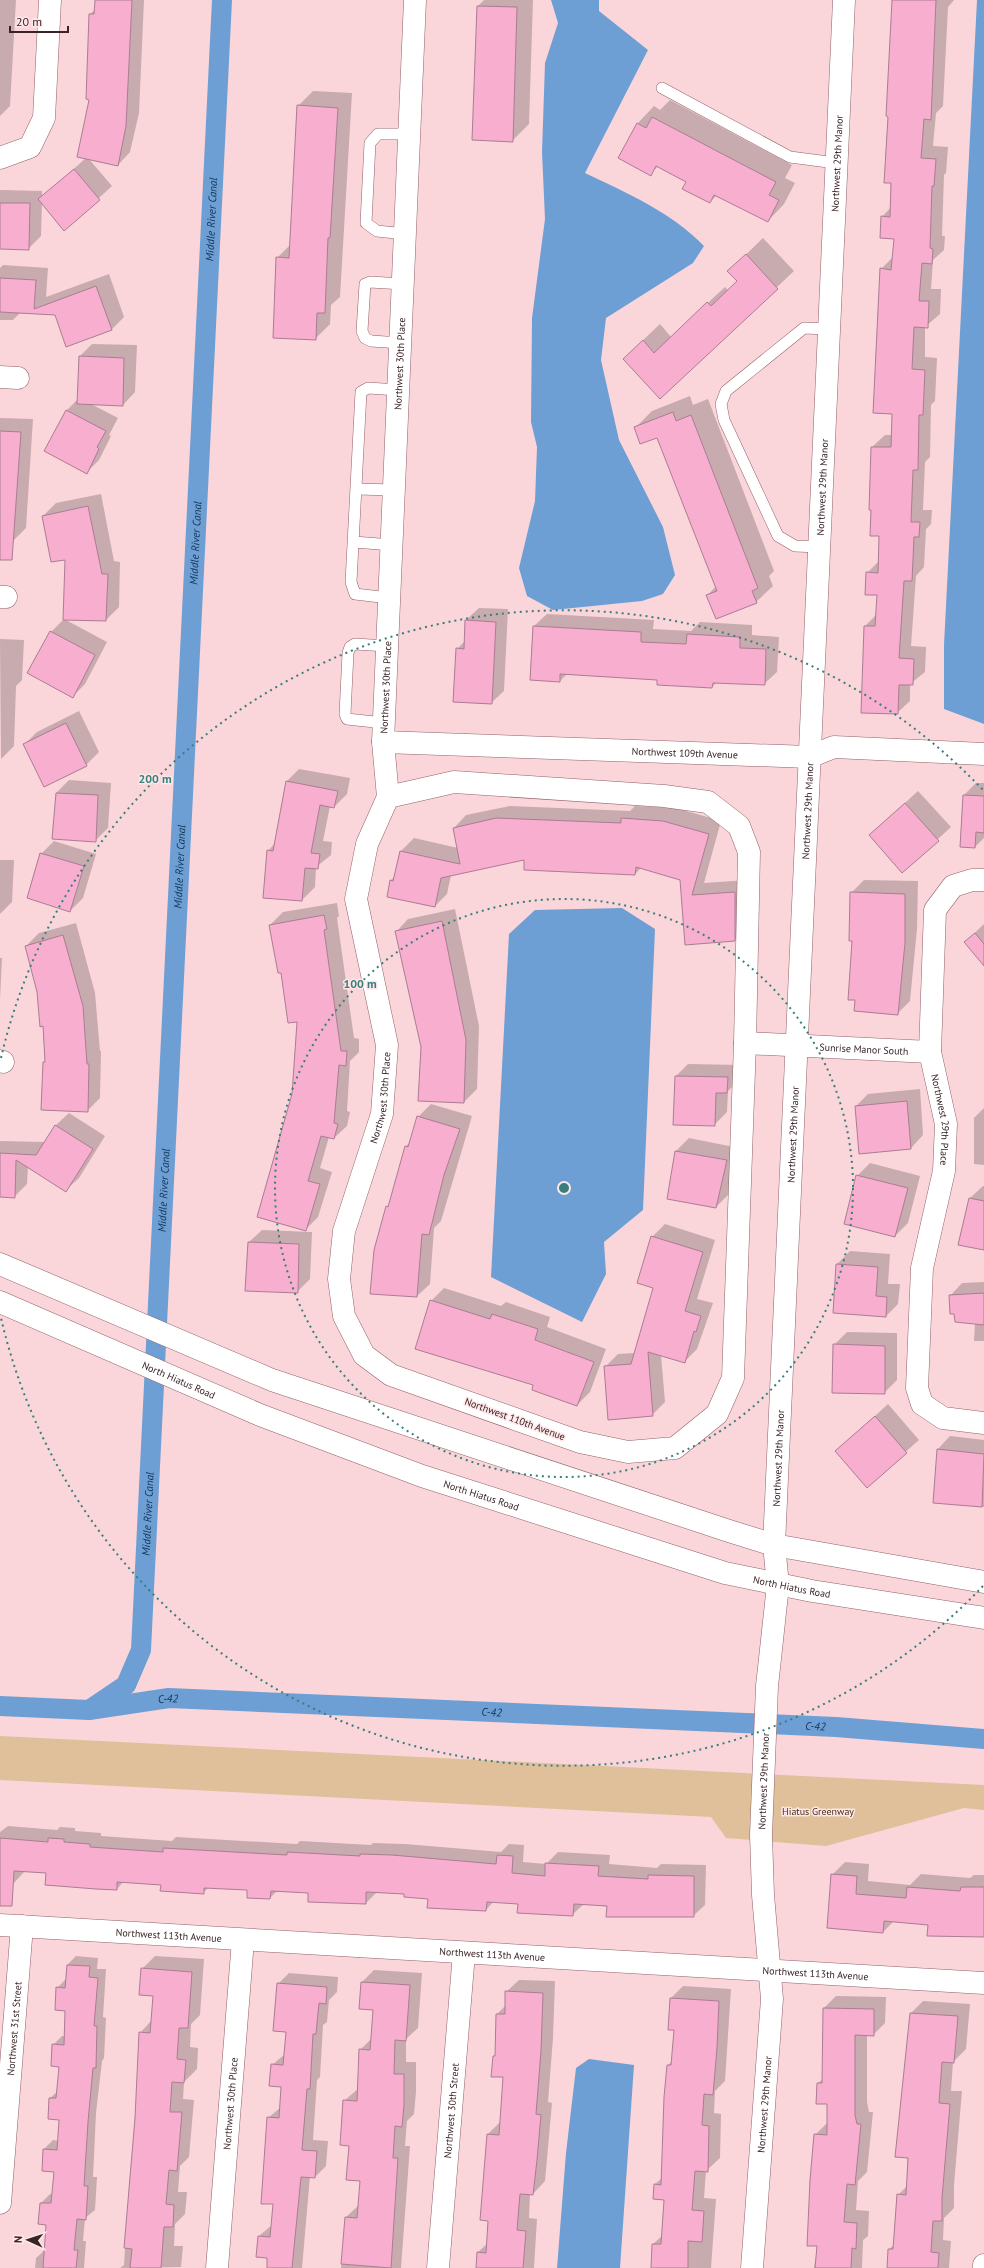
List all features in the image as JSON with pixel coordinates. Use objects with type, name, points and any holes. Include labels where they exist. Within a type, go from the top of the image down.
[{"type":"street","points":[[0,158],[30,147],[44,118],[50,0]]},
{"type":"street","name":"Northwest 30th Place","points":[[364,1355],[344,1316],[339,1279],[344,1230],[382,1114],[387,1045],[356,899],[367,844],[388,797],[384,732],[393,490],[415,0]]},
{"type":"street","name":"Northwest 29th Manor","points":[[752,2268],[772,1999],[771,1971],[767,1948],[763,1895],[761,1835],[767,1686],[778,1585],[774,1545],[844,0]]},
{"type":"street","name":"Northwest 109th Avenue","points":[[384,732],[809,758],[834,747],[984,754]]},
{"type":"street","points":[[388,797],[454,782],[664,796],[708,802],[739,826],[749,852],[746,1043]]},
{"type":"street","name":"Northwest 29th Place","points":[[984,880],[972,880],[953,886],[935,910],[930,1052],[946,1124],[944,1171],[922,1268],[917,1388],[922,1404],[943,1418],[984,1423]]},
{"type":"street","name":"Sunrise Manor South","points":[[746,1043],[930,1052]]},
{"type":"street","name":"Northwest 110th Avenue","points":[[364,1355],[391,1375],[580,1442],[628,1452],[675,1448],[717,1414],[733,1378],[746,1043]]},
{"type":"street","points":[[0,1264],[272,1380],[774,1545],[984,1582]]},
{"type":"street","name":"North Hiatus Road","points":[[0,1302],[260,1415],[422,1476],[725,1573],[778,1585],[984,1618]]},
{"type":"street","name":"Northwest 113th Avenue","points":[[0,1925],[984,1983]]},
{"type":"street","name":"Northwest 31st Street","points":[[0,2203],[22,1926]]},
{"type":"street","name":"Northwest 30th Place","points":[[217,2268],[244,1940]]},
{"type":"street","name":"Northwest 30th Street","points":[[438,2268],[464,1952]]},
{"type":"lane","points":[[662,88],[790,157],[836,163]]},
{"type":"lane","points":[[405,234],[377,231],[366,223],[370,143],[378,134],[409,134]]},
{"type":"lane","points":[[400,343],[370,341],[365,338],[362,331],[362,324],[366,284],[370,282],[403,284]]},
{"type":"lane","points":[[819,548],[795,546],[778,536],[724,420],[721,404],[726,391],[804,328],[828,329]]},
{"type":"lane","points":[[389,598],[359,596],[353,591],[351,582],[361,392],[368,388],[398,390]]},
{"type":"lane","points":[[357,489],[393,490]]},
{"type":"lane","points":[[354,542],[392,545]]},
{"type":"lane","points":[[384,732],[348,719],[346,707],[348,653],[350,647],[355,644],[387,646]]},
{"type":"green space","name":"Hiatus Greenway","points":[[0,1736],[984,1785],[984,1810],[964,1808],[826,1846],[726,1838],[711,1817],[0,1780]]},
{"type":"water","points":[[551,0],[599,0],[599,11],[648,50],[585,173],[663,213],[704,246],[693,263],[606,318],[601,360],[619,440],[663,527],[675,575],[663,594],[642,601],[553,610],[527,596],[519,568],[535,501],[537,447],[531,422],[532,318],[545,219],[542,152],[545,63],[558,23]]},
{"type":"water","points":[[977,0],[984,0],[984,724],[944,709],[944,645]]},
{"type":"water","points":[[622,908],[655,929],[643,1210],[604,1242],[606,1274],[582,1322],[491,1277],[509,934],[535,910]]},
{"type":"water","points":[[589,2059],[634,2065],[620,2268],[557,2268],[566,2153],[576,2068]]},
{"type":"building","points":[[95,0],[132,0],[126,126],[118,166],[77,157],[89,100],[86,99],[89,14],[94,14]]},
{"type":"building","points":[[892,0],[936,0],[931,120],[924,119],[921,158],[936,159],[934,186],[932,186],[930,248],[933,249],[932,264],[922,263],[919,301],[929,301],[928,328],[914,327],[912,369],[925,370],[923,415],[919,415],[918,470],[913,470],[911,522],[920,522],[919,537],[914,537],[912,581],[904,581],[899,658],[914,659],[913,685],[899,685],[898,714],[861,713],[864,626],[875,626],[877,595],[865,595],[866,572],[878,573],[879,536],[870,536],[871,510],[869,510],[871,447],[891,447],[892,414],[873,413],[880,268],[891,270],[894,239],[880,238],[881,216],[890,217],[891,183],[884,183]]},
{"type":"building","points":[[477,6],[517,7],[513,142],[472,140]]},
{"type":"building","points":[[297,105],[338,108],[330,238],[328,238],[325,313],[317,313],[316,340],[273,338],[276,257],[289,258]]},
{"type":"building","points":[[652,117],[776,182],[769,195],[779,200],[768,222],[714,195],[710,203],[682,189],[686,182],[656,166],[651,176],[618,158],[637,123],[646,128]]},
{"type":"building","points":[[74,169],[100,200],[64,231],[38,199]]},
{"type":"building","points":[[0,203],[30,203],[29,250],[0,249]]},
{"type":"building","points":[[746,254],[778,289],[660,399],[623,359],[643,340],[654,353],[707,302],[711,306],[737,281],[727,271]]},
{"type":"building","points":[[0,278],[36,280],[34,309],[96,286],[112,330],[66,347],[55,315],[0,312]]},
{"type":"building","points":[[79,356],[124,358],[123,406],[77,404]]},
{"type":"building","points":[[66,410],[106,431],[97,447],[99,449],[87,474],[44,451]]},
{"type":"building","points":[[673,412],[676,421],[691,415],[758,588],[752,591],[757,603],[716,619],[706,595],[717,591],[657,438],[640,444],[634,427]]},
{"type":"building","points":[[0,431],[21,432],[12,560],[0,560]]},
{"type":"building","points":[[88,506],[102,574],[108,574],[106,621],[63,620],[65,560],[51,562],[42,516]]},
{"type":"building","points":[[465,620],[496,622],[492,704],[453,702],[456,648],[464,649]]},
{"type":"building","points":[[533,626],[641,632],[641,642],[686,644],[687,634],[740,637],[740,648],[766,649],[765,685],[713,683],[712,688],[657,685],[657,680],[560,674],[560,682],[530,680]]},
{"type":"building","points":[[50,631],[95,655],[73,698],[27,673]]},
{"type":"building","points":[[66,723],[87,766],[44,787],[23,744]]},
{"type":"building","points":[[286,781],[338,791],[334,808],[320,805],[311,853],[320,854],[318,869],[305,868],[302,901],[263,898],[267,850],[273,851]]},
{"type":"building","points":[[56,793],[98,795],[96,842],[52,839]]},
{"type":"building","points":[[963,795],[984,796],[984,833],[976,832],[975,848],[960,847]]},
{"type":"building","points":[[905,803],[939,841],[902,873],[869,835]]},
{"type":"building","points":[[496,818],[621,823],[621,818],[663,821],[709,834],[692,895],[735,892],[735,941],[685,945],[680,880],[636,867],[635,875],[524,870],[524,860],[441,878],[435,907],[387,897],[390,880],[393,881],[400,851],[460,864],[453,828]]},
{"type":"building","points":[[40,853],[84,866],[70,912],[27,898]]},
{"type":"building","points":[[850,892],[905,894],[905,943],[898,1015],[854,1011],[855,1000],[848,1000],[852,941],[849,941]]},
{"type":"building","points":[[324,915],[327,929],[324,930],[341,1051],[347,1051],[346,1066],[339,1065],[334,1123],[338,1124],[334,1139],[321,1136],[308,1181],[320,1184],[306,1231],[257,1217],[292,1094],[297,1022],[288,1023],[281,973],[278,973],[269,925]]},
{"type":"building","points":[[442,921],[466,1040],[464,1103],[418,1101],[421,1047],[395,931]]},
{"type":"building","points":[[975,933],[984,944],[984,966],[964,942]]},
{"type":"building","points":[[63,935],[83,1006],[87,1064],[89,1064],[88,1112],[41,1110],[43,1062],[45,1062],[43,1026],[40,1027],[37,992],[25,946]]},
{"type":"building","points":[[675,1076],[728,1077],[727,1093],[716,1093],[715,1126],[673,1125]]},
{"type":"building","points":[[907,1101],[911,1149],[859,1154],[855,1106]]},
{"type":"building","points":[[417,1116],[460,1129],[444,1175],[429,1235],[422,1234],[417,1297],[370,1294],[374,1250],[405,1146],[408,1147]]},
{"type":"building","points":[[55,1125],[93,1149],[66,1192],[16,1160],[15,1198],[0,1197],[0,1153],[36,1155]]},
{"type":"building","points":[[675,1151],[727,1160],[716,1208],[667,1199]]},
{"type":"building","points":[[856,1175],[908,1188],[895,1237],[844,1224]]},
{"type":"building","points":[[969,1198],[984,1201],[984,1250],[958,1245]]},
{"type":"building","points":[[651,1236],[703,1252],[685,1311],[701,1316],[696,1332],[694,1331],[685,1363],[648,1352],[653,1416],[608,1420],[604,1366],[631,1364],[653,1288],[637,1283]]},
{"type":"building","points":[[248,1242],[299,1244],[298,1293],[245,1291]]},
{"type":"building","points":[[836,1264],[878,1267],[876,1296],[887,1297],[886,1317],[833,1313]]},
{"type":"building","points":[[984,1293],[984,1325],[955,1322],[954,1314],[950,1314],[949,1295]]},
{"type":"building","points":[[430,1300],[490,1319],[492,1314],[538,1329],[535,1340],[594,1362],[577,1406],[532,1390],[533,1385],[415,1349]]},
{"type":"building","points":[[833,1344],[885,1346],[885,1394],[832,1393]]},
{"type":"building","points":[[875,1416],[907,1453],[867,1488],[835,1451]]},
{"type":"building","points":[[937,1449],[984,1454],[982,1507],[933,1503]]},
{"type":"building","points":[[0,1838],[48,1842],[48,1838],[64,1839],[64,1842],[90,1844],[90,1847],[163,1852],[163,1848],[287,1855],[287,1852],[360,1856],[360,1854],[392,1855],[496,1864],[497,1855],[513,1856],[512,1873],[545,1876],[545,1863],[599,1866],[598,1876],[648,1879],[648,1875],[694,1876],[694,1917],[606,1917],[607,1906],[574,1904],[573,1916],[517,1913],[518,1904],[487,1902],[486,1911],[427,1908],[428,1899],[404,1897],[404,1894],[366,1892],[366,1904],[308,1902],[308,1893],[271,1891],[270,1899],[247,1898],[247,1890],[204,1888],[204,1894],[160,1891],[161,1885],[117,1882],[117,1890],[96,1889],[45,1885],[46,1873],[14,1871],[12,1906],[0,1906]]},
{"type":"building","points":[[831,1874],[857,1876],[856,1894],[906,1898],[907,1887],[960,1891],[961,1887],[984,1887],[984,1937],[927,1936],[928,1925],[884,1921],[883,1933],[827,1928]]},
{"type":"building","points":[[67,1965],[90,1966],[89,1977],[98,1978],[94,2026],[97,2026],[96,2068],[93,2068],[84,2186],[88,2186],[86,2220],[77,2219],[74,2250],[78,2250],[76,2268],[43,2268],[46,2225],[38,2224],[40,2203],[51,2203],[54,2172],[42,2171],[43,2149],[57,2150],[59,2120],[48,2119],[49,2098],[56,2098],[59,2067],[51,2066],[52,2044],[64,2045],[65,2011],[55,2010],[56,1987],[65,1988]]},
{"type":"building","points":[[141,1968],[192,1972],[188,2028],[179,2028],[177,2059],[186,2060],[184,2083],[172,2082],[170,2112],[182,2112],[177,2171],[169,2170],[166,2204],[174,2205],[173,2227],[164,2227],[161,2268],[130,2268],[132,2249],[124,2248],[135,2118],[139,2032],[150,2033],[153,1996],[139,1995]]},
{"type":"building","points":[[361,1982],[410,1985],[406,2041],[395,2040],[394,2074],[404,2074],[404,2105],[402,2127],[395,2126],[393,2158],[398,2158],[391,2268],[341,2264],[345,2217],[357,2218],[360,2181],[346,2180],[349,2146],[340,2145],[343,2100],[357,2101],[359,2049],[370,2050],[373,2010],[359,2009]]},
{"type":"building","points":[[277,1983],[327,1987],[326,2004],[319,2003],[316,2034],[313,2034],[310,2089],[307,2089],[302,2150],[317,2151],[315,2178],[301,2177],[292,2268],[267,2268],[267,2258],[256,2257],[258,2236],[270,2237],[273,2204],[261,2204],[267,2117],[279,2118],[281,2087],[269,2086],[271,2064],[283,2065],[286,2032],[273,2031]]},
{"type":"building","points":[[505,1991],[543,1993],[541,2051],[536,2114],[541,2115],[537,2160],[533,2195],[520,2194],[517,2230],[526,2231],[523,2268],[476,2268],[477,2252],[486,2253],[488,2221],[480,2220],[487,2134],[499,2135],[503,2077],[491,2077],[493,2056],[495,2056],[496,2014],[505,2014]]},
{"type":"building","points":[[670,1998],[719,2001],[717,2048],[713,2095],[704,2094],[702,2125],[709,2126],[708,2172],[695,2171],[692,2210],[704,2211],[702,2242],[688,2241],[688,2268],[651,2268],[652,2244],[661,2244],[664,2200],[653,2199],[654,2184],[661,2185],[664,2097],[667,2065],[671,2065],[674,2030],[668,2030]]},
{"type":"building","points":[[823,2008],[874,2009],[874,2036],[855,2035],[855,2115],[857,2124],[861,2124],[855,2185],[847,2184],[844,2222],[857,2223],[856,2249],[852,2248],[851,2268],[815,2268],[817,2246],[807,2246],[814,2134],[827,2135],[827,2104],[816,2104],[817,2083],[822,2083]]},
{"type":"building","points":[[910,2013],[958,2016],[954,2063],[942,2062],[939,2103],[950,2104],[942,2198],[942,2221],[933,2221],[931,2252],[939,2253],[938,2268],[887,2268],[888,2249],[893,2249],[897,2194],[906,2195],[908,2158],[895,2157]]},
{"type":"waterway","name":"Middle River Canal","points":[[89,1710],[126,1685],[141,1650],[222,0]]},
{"type":"waterway","name":"C-42","points":[[0,1706],[89,1710],[169,1698],[836,1727],[984,1739]]}]
